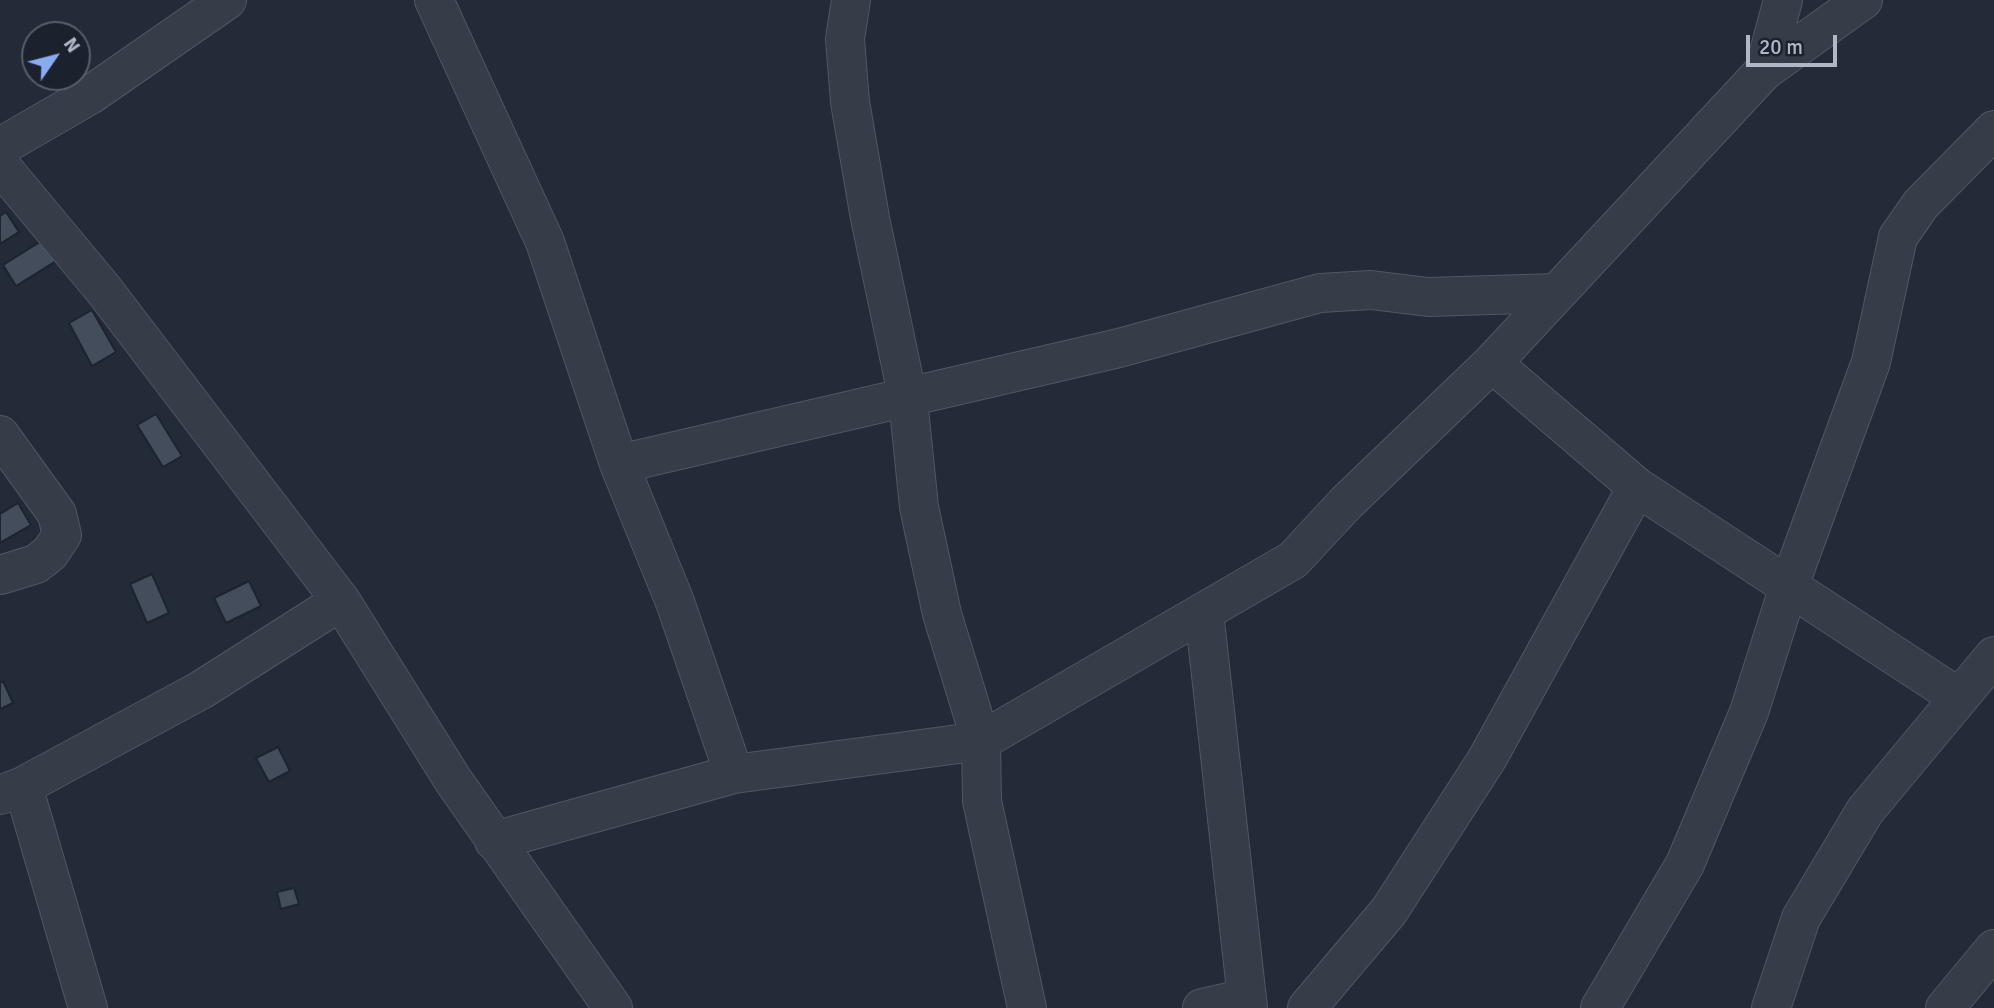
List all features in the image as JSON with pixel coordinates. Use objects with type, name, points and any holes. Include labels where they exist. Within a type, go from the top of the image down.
[{"type":"street","points":[[0,147],[90,95],[228,0]]},
{"type":"street","points":[[434,0],[545,242],[619,464],[675,602],[734,774]]},
{"type":"street","points":[[851,0],[845,39],[850,102],[870,218],[908,399],[919,507],[942,614],[981,741],[982,800],[1027,1008]]},
{"type":"street","points":[[1764,71],[1783,0]]},
{"type":"street","points":[[494,841],[734,774],[981,741],[1293,560],[1346,503],[1492,363],[1764,71],[1863,0]]},
{"type":"street","points":[[1600,1008],[1685,864],[1749,712],[1789,586],[1871,362],[1898,237],[1921,204],[1994,130]]},
{"type":"street","points":[[0,165],[104,290],[341,601],[494,841],[613,1008]]},
{"type":"street","points":[[619,464],[1132,345],[1320,293],[1371,290],[1428,296],[1556,293]]},
{"type":"street","points":[[1492,363],[1637,487],[1958,697]]},
{"type":"street","points":[[0,435],[57,514],[62,535],[50,553],[36,564],[0,575]]},
{"type":"street","points":[[1307,1008],[1389,911],[1488,759],[1637,487]]},
{"type":"street","points":[[88,1008],[11,790],[201,690],[341,601]]},
{"type":"street","points":[[1202,1008],[1248,1003],[1204,612]]},
{"type":"street","points":[[1771,1008],[1801,918],[1858,823],[1994,656]]},
{"type":"street","points":[[1946,1008],[1994,949]]},
{"type":"building","points":[[6,212],[19,232],[0,244],[0,216]]},
{"type":"building","points":[[43,240],[56,261],[16,286],[3,265]]},
{"type":"building","points":[[92,310],[116,352],[92,366],[69,323]]},
{"type":"building","points":[[156,414],[182,456],[163,467],[137,425]]},
{"type":"building","points":[[18,503],[31,525],[0,543],[0,514]]},
{"type":"building","points":[[152,574],[169,613],[147,623],[130,584]]},
{"type":"building","points":[[249,581],[261,606],[226,623],[214,598]]},
{"type":"building","points":[[3,681],[13,703],[0,709],[0,683]]},
{"type":"building","points":[[278,747],[290,771],[269,782],[256,758]]},
{"type":"building","points":[[294,888],[299,904],[281,909],[277,892]]}]
